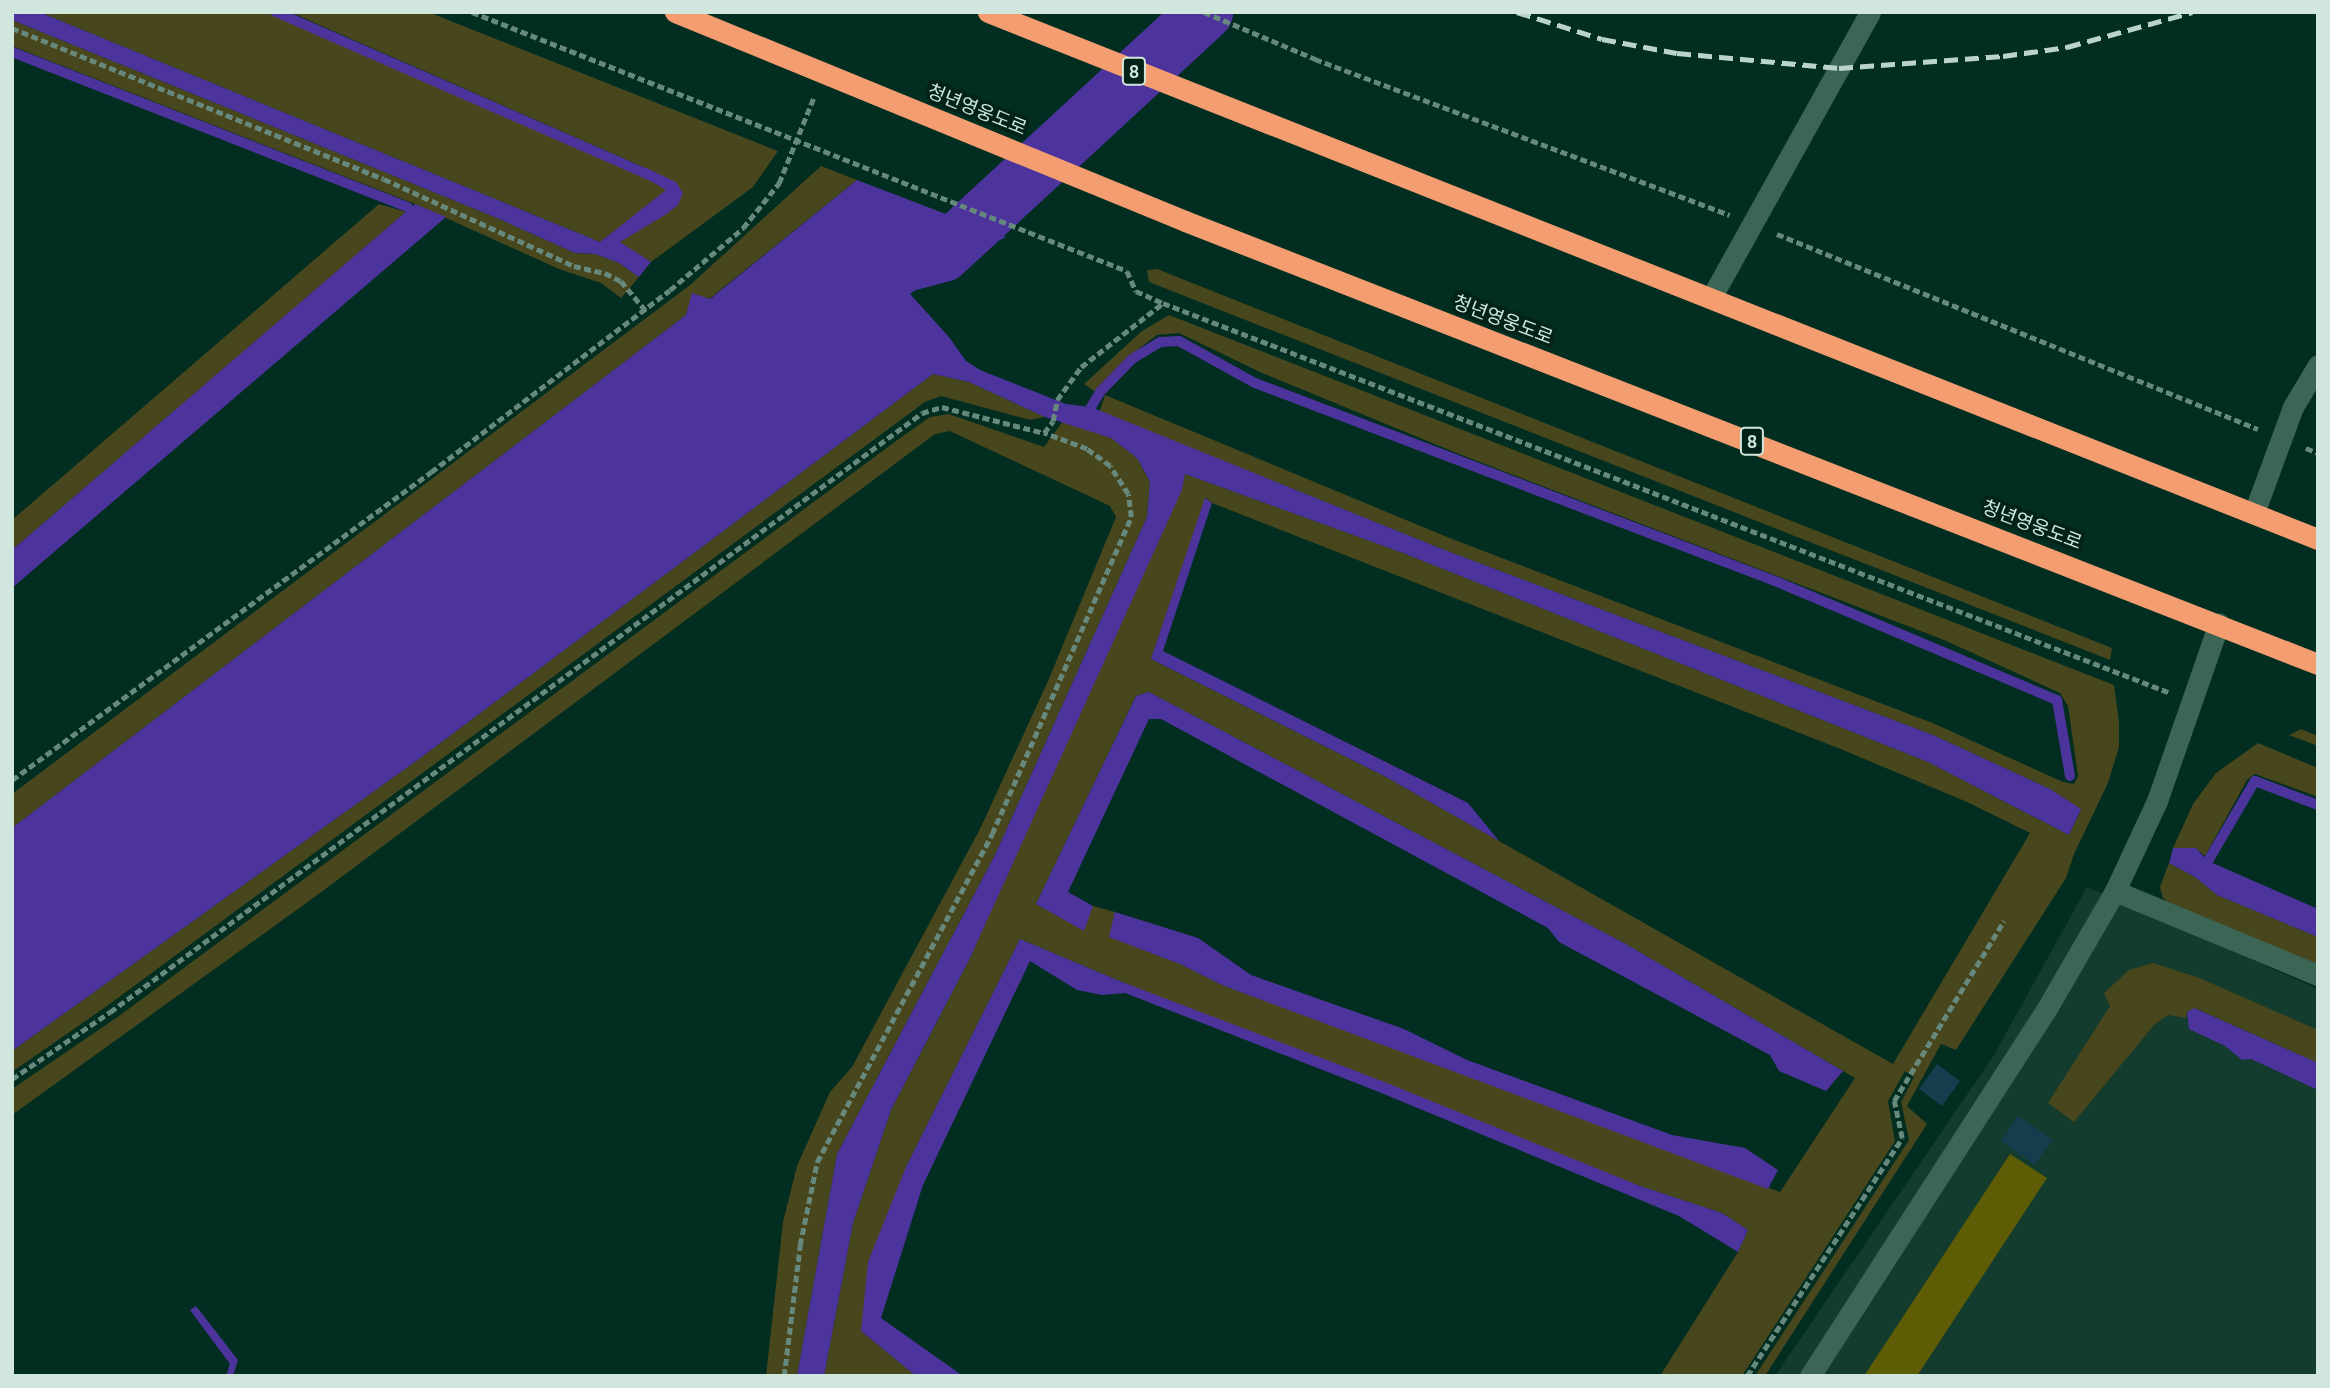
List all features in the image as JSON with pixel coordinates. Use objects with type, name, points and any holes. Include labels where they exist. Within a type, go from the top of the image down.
[{"type":"highway","name":"청년영웅도로","points":[[675,12],[1185,220],[2318,664]]},
{"type":"highway","name":"8","points":[[988,12],[1280,130],[2318,539]]},
{"type":"street","points":[[1711,298],[1750,223],[1870,12]]},
{"type":"street","points":[[2254,513],[2293,407],[2318,365]]},
{"type":"street","points":[[1810,1376],[2046,1010],[2115,891],[2157,801],[2219,623]]},
{"type":"street","points":[[2115,891],[2318,975]]},
{"type":"path","points":[[472,12],[1127,271],[1136,291],[1163,303],[2192,701]]},
{"type":"path","points":[[1204,12],[1315,59],[1750,223],[2318,453]]},
{"type":"path","points":[[12,28],[384,179],[574,266],[605,273],[621,281],[645,310]]},
{"type":"path","points":[[12,780],[431,472],[645,310],[743,228],[779,183],[824,72]]},
{"type":"path","points":[[1044,433],[1053,421],[1056,400],[1082,368],[1163,303]]},
{"type":"path","points":[[12,1079],[110,1012],[922,413],[942,407],[1044,433],[1087,449],[1110,466],[1128,494],[1132,517],[992,834],[817,1162],[800,1245],[785,1376]]},
{"type":"path","points":[[1747,1376],[1902,1138],[1894,1101],[2004,921]]},
{"type":"shaded area","points":[[12,12],[39,12],[600,242],[666,190],[642,176],[644,167],[676,182],[683,193],[678,205],[620,242],[651,262],[639,277],[619,263],[595,254],[575,253],[497,218],[12,20]]},
{"type":"shaded area","points":[[39,12],[267,12],[642,176],[667,190],[600,242]]},
{"type":"shaded area","points":[[290,12],[428,12],[778,151],[753,187],[651,262],[619,242],[678,205],[657,173]]},
{"type":"shaded area","points":[[12,20],[497,218],[575,253],[595,254],[619,263],[639,277],[621,298],[601,283],[559,269],[415,204],[12,46]]},
{"type":"shaded area","points":[[821,166],[857,180],[709,299],[692,294],[686,315],[12,828],[12,794],[690,285]]},
{"type":"shaded area","points":[[857,180],[1006,237],[953,264],[910,294],[949,337],[966,361],[980,370],[1066,404],[1091,407],[1442,549],[1933,735],[2050,789],[2081,809],[2069,835],[1928,762],[1403,553],[1185,474],[1182,490],[969,960],[891,1110],[853,1223],[824,1376],[797,1376],[837,1154],[995,855],[1147,517],[1150,482],[1137,458],[1111,438],[1045,417],[969,382],[933,374],[419,759],[12,1051],[12,828],[686,315],[692,293],[710,299]]},
{"type":"shaded area","points":[[379,204],[406,212],[12,550],[12,520]]},
{"type":"shaded area","points":[[415,204],[446,217],[12,588],[12,550]]},
{"type":"shaded area","points":[[1157,269],[2112,648],[2110,660],[1149,282],[1147,270]]},
{"type":"shaded area","points":[[1169,315],[2114,685],[2119,747],[2108,783],[2074,854],[2066,878],[1956,1050],[1941,1044],[1907,1106],[1927,1124],[1765,1376],[1755,1376],[1909,1140],[1901,1102],[1914,1077],[1905,1071],[1888,1101],[1895,1141],[1742,1376],[1660,1376],[1738,1252],[1748,1230],[1722,1213],[1640,1186],[1122,982],[1020,939],[906,1167],[861,1331],[916,1376],[824,1376],[853,1223],[891,1110],[969,960],[1185,474],[1403,553],[1928,762],[2069,835],[2081,810],[2050,789],[1933,735],[1442,549],[1100,411],[1105,395],[1447,537],[1935,724],[2063,782],[2074,784],[2078,776],[2068,706],[2060,693],[1944,640],[1459,454],[1262,373],[1179,333],[1157,335],[1128,357],[1094,391],[1084,384],[1142,331]],"holes":[[[1206,498],[1212,503],[1843,750],[1967,802],[2030,833],[1893,1064],[1386,777],[1151,659]],[[1149,692],[1624,943],[1855,1078],[1780,1192],[1222,985],[1180,964],[1110,937],[1115,912],[1093,906],[1083,930],[1036,904],[1136,696]]]},
{"type":"shaded area","points":[[933,374],[969,382],[1045,417],[1030,420],[941,396],[925,402],[107,1006],[12,1072],[12,1051],[419,759]]},
{"type":"shaded area","points":[[949,414],[1044,447],[1063,421],[1111,438],[1137,458],[1150,482],[1147,517],[995,855],[837,1154],[797,1376],[766,1376],[783,1222],[797,1166],[830,1092],[852,1067],[980,829],[1048,681],[1116,517],[1110,506],[950,431],[935,434],[316,896],[12,1115],[12,1089],[119,1016],[896,441],[930,417]]},
{"type":"shaded area","points":[[1205,498],[1212,503],[1163,651],[1468,803],[1499,841],[1386,777],[1151,659]]},
{"type":"shaded area","points":[[1149,692],[1624,943],[1843,1071],[1826,1091],[1779,1071],[1770,1055],[1559,942],[1548,928],[1161,719],[1149,719],[1068,892],[1093,906],[1084,931],[1036,904],[1136,696]]},
{"type":"shaded area","points":[[2301,729],[2318,736],[2318,746],[2289,735]]},
{"type":"shaded area","points":[[2258,743],[2318,768],[2318,797],[2255,774],[2247,780],[2205,856],[2196,848],[2173,848],[2193,804],[2216,773]]},
{"type":"shaded area","points":[[2173,848],[2196,848],[2208,861],[2318,909],[2318,937],[2217,895],[2195,877],[2169,863]]},
{"type":"shaded area","points":[[2169,863],[2195,877],[2217,895],[2318,937],[2318,966],[2171,905],[2163,898],[2160,887]]},
{"type":"shaded area","points":[[2087,887],[2318,989],[2318,1376],[1775,1376],[1994,1055]]},
{"type":"shaded area","points":[[1115,912],[1198,938],[1251,975],[1404,1029],[1467,1060],[1672,1135],[1745,1148],[1778,1170],[1768,1189],[1222,985],[1180,964],[1109,937]]},
{"type":"shaded area","points":[[1020,939],[1122,982],[1382,1081],[1640,1186],[1722,1213],[1748,1230],[1738,1252],[1679,1216],[1374,1090],[1125,993],[1102,995],[1077,990],[1030,961],[923,1185],[881,1318],[963,1376],[916,1376],[861,1331],[868,1262],[906,1167]]},
{"type":"shaded area","points":[[2153,963],[2197,977],[2318,1030],[2318,1063],[2195,1008],[2187,1012],[2186,1018],[2168,1015],[2154,1025],[2074,1122],[2048,1103],[2110,1006],[2104,993],[2129,970]]},
{"type":"shaded area","points":[[2194,1008],[2318,1063],[2318,1090],[2251,1059],[2242,1060],[2225,1046],[2189,1029],[2187,1012]]},
{"type":"shaded area","points":[[2010,1154],[2047,1178],[1917,1376],[1864,1376]]},
{"type":"shaded area","points":[[196,1306],[238,1360],[233,1376],[226,1376],[230,1364],[190,1310]]},
{"type":"building","points":[[1937,1064],[1960,1081],[1942,1106],[1919,1089]]},
{"type":"building","points":[[2018,1116],[2053,1140],[2035,1165],[2001,1141]]},
{"type":"waterway","points":[[276,12],[651,176]]},
{"type":"waterway","points":[[909,263],[943,254],[1205,12]]},
{"type":"waterway","points":[[12,52],[408,207]]},
{"type":"waterway","points":[[1091,407],[1100,392],[1132,359],[1160,342],[1179,341],[1255,383],[1775,581],[2057,700],[2070,776]]},
{"type":"waterway","points":[[2208,861],[2255,781],[2318,805]]},
{"type":"railway","points":[[1517,12],[1602,39],[1677,53],[1839,68],[2003,56],[2067,47],[2192,12]]}]
